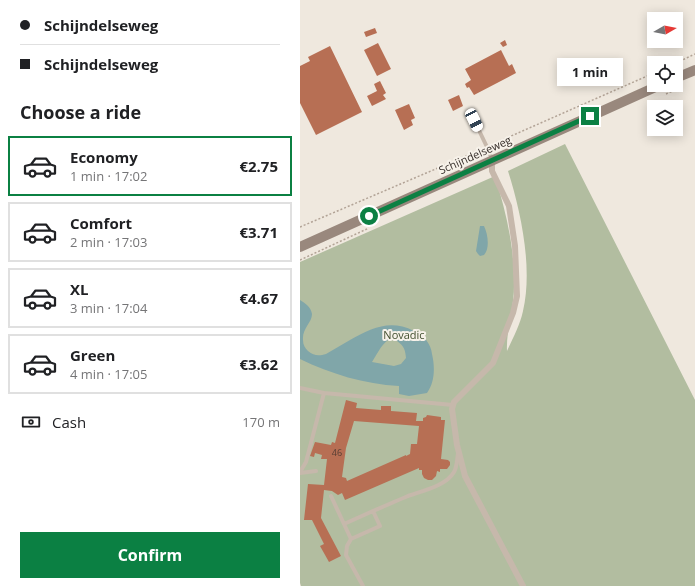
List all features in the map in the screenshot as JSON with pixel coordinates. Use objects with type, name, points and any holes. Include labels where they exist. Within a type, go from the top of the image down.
[{"type":"main road","points":[[683,75],[695,70]]},
{"type":"main road","name":"Schijndelseweg","points":[[300,247],[647,91]]},
{"type":"street","points":[[492,160],[492,171],[509,206],[515,246],[517,296],[513,313],[493,363],[454,402],[452,409],[458,449],[466,476],[523,586]]},
{"type":"lane","points":[[474,120],[488,147],[492,160]]},
{"type":"lane","points":[[300,388],[324,393],[453,404]]},
{"type":"lane","points":[[300,472],[306,462],[324,393]]},
{"type":"lane","points":[[344,524],[408,496],[441,484],[450,478],[455,471],[458,449]]},
{"type":"lane","points":[[300,472],[316,471]]},
{"type":"lane","points":[[331,496],[351,539]]},
{"type":"lane","points":[[362,586],[346,554],[346,546],[351,539],[380,526],[374,511]]},
{"type":"path","points":[[683,60],[695,54]]},
{"type":"path","points":[[300,227],[488,147],[647,76]]},
{"type":"green space","name":"Novadic","points":[[565,144],[695,400],[695,586],[301,586],[300,262],[495,176],[506,217],[514,273],[514,295],[507,351],[522,316],[527,277],[521,222],[508,171]]},
{"type":"water","points":[[480,226],[484,226],[488,241],[486,252],[484,255],[480,256],[476,251]]},
{"type":"water","points":[[300,300],[309,307],[312,314],[312,317],[304,332],[303,343],[305,348],[312,354],[326,354],[358,336],[381,326],[389,325],[405,327],[418,333],[426,340],[431,350],[434,364],[434,374],[432,384],[427,393],[409,396],[399,394],[399,386],[360,381],[336,374],[300,359]],"holes":[[[390,339],[394,339],[403,347],[406,354],[406,358],[401,364],[394,366],[372,362],[385,342]]]},
{"type":"building","points":[[375,28],[377,33],[366,37],[364,32]]},
{"type":"building","points":[[505,40],[507,45],[503,47],[500,43]]},
{"type":"building","points":[[378,43],[391,69],[377,76],[364,50]]},
{"type":"building","points":[[330,46],[362,112],[316,135],[300,103],[300,66],[310,61],[308,57]]},
{"type":"building","points":[[501,50],[509,66],[512,64],[516,73],[474,95],[465,84],[471,80],[465,69]]},
{"type":"building","points":[[380,81],[386,93],[383,95],[386,99],[372,106],[367,96],[377,91],[374,84]]},
{"type":"building","points":[[459,95],[463,106],[453,111],[448,100]]},
{"type":"building","points":[[409,104],[415,118],[411,120],[413,125],[404,130],[395,110]]},
{"type":"building","points":[[346,400],[357,403],[356,408],[381,410],[381,406],[391,406],[391,411],[417,413],[416,421],[423,421],[423,418],[427,415],[441,417],[441,420],[445,420],[441,459],[448,460],[450,465],[447,469],[440,469],[440,472],[437,471],[436,476],[432,480],[424,478],[422,470],[419,470],[419,468],[345,500],[342,493],[338,495],[332,491],[324,490],[321,518],[341,556],[329,562],[320,546],[324,544],[312,520],[304,520],[308,484],[324,485],[327,459],[321,459],[322,455],[315,453],[314,457],[310,456],[315,442],[331,445],[332,442],[335,443]],"holes":[[[354,421],[419,426],[417,444],[411,444],[410,454],[347,481],[346,478],[342,477],[346,448]]]},
{"type":"route","points":[[369,216],[590,116]]}]
